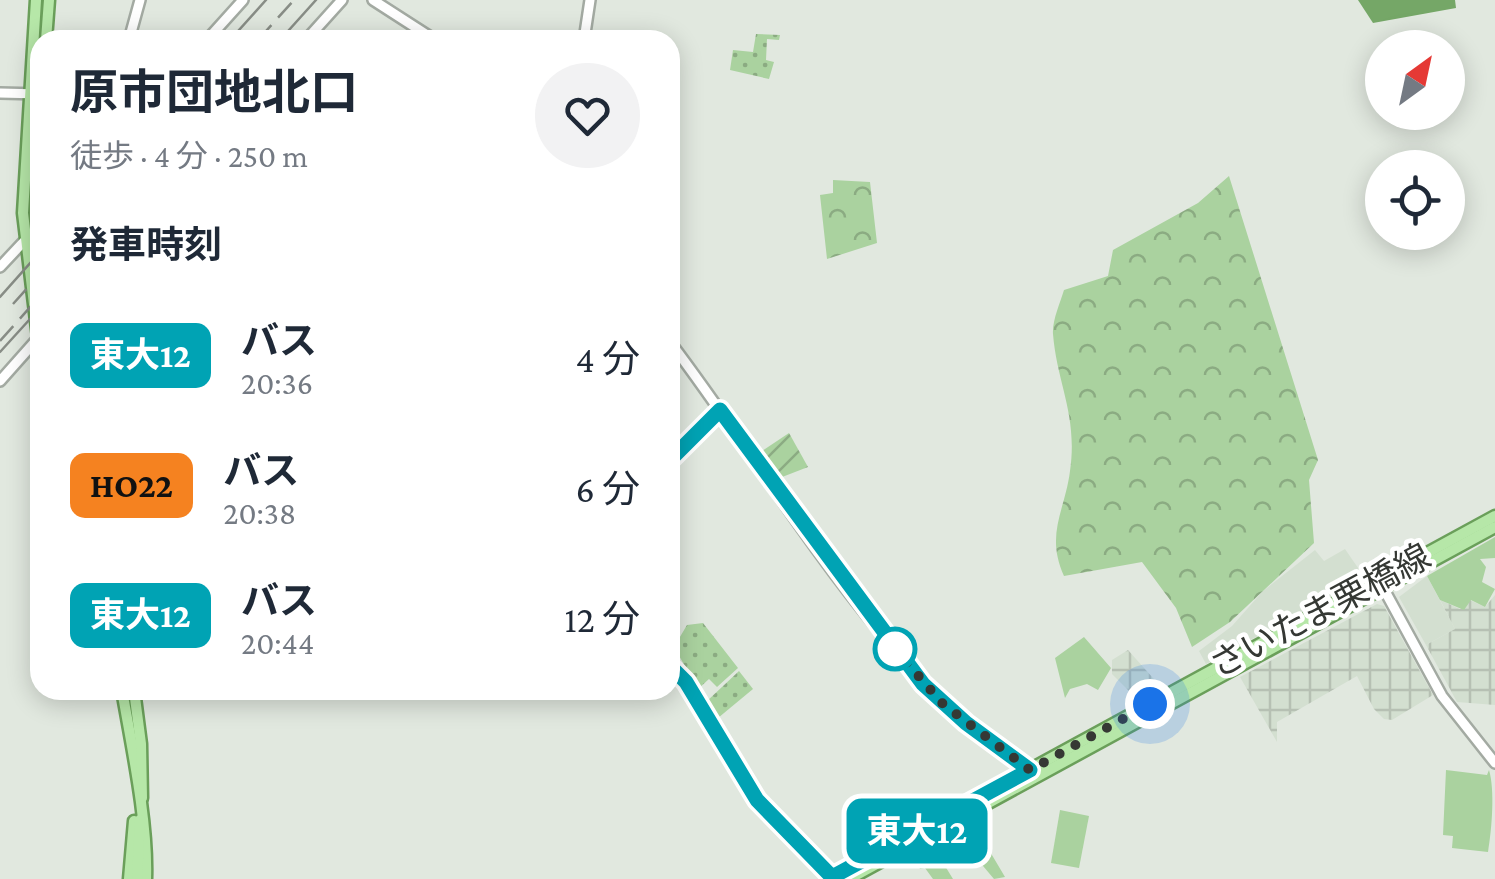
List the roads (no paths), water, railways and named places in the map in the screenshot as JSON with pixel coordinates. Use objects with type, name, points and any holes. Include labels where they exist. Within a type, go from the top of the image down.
[{"type":"main road","points":[[36,0],[36,30]]},
{"type":"main road","points":[[46,30],[48,0]]},
{"type":"main road","points":[[30,167],[25,240],[30,278]]},
{"type":"main road","name":"さいたま栗橋線","points":[[1381,584],[1495,516]]},
{"type":"main road","name":"さいたま栗橋線","points":[[830,878],[1495,527]]},
{"type":"main road","points":[[123,700],[140,811],[146,825],[146,879]]},
{"type":"main road","points":[[135,700],[143,781],[138,879]]},
{"type":"main road","name":"さいたま栗橋線","points":[[849,879],[1034,772]]},
{"type":"main road","points":[[129,879],[134,822],[140,811]]},
{"type":"street","points":[[132,30],[140,0]]},
{"type":"street","points":[[216,30],[243,0]]},
{"type":"street","points":[[315,30],[342,0]]},
{"type":"street","points":[[586,30],[590,0]]},
{"type":"street","points":[[382,6],[419,30]]},
{"type":"street","points":[[0,94],[30,94]]},
{"type":"street","points":[[0,267],[30,234]]},
{"type":"street","points":[[0,380],[30,347]]},
{"type":"street","points":[[680,356],[923,684],[966,723],[1034,772]]},
{"type":"street","points":[[680,450],[720,410]]},
{"type":"street","points":[[1381,584],[1442,696],[1495,763]]},
{"type":"street","points":[[680,676],[757,800],[830,878]]},
{"type":"tram line","points":[[239,30],[266,0]]},
{"type":"tram line","points":[[289,30],[316,0]]},
{"type":"tram line","points":[[0,297],[30,263]]},
{"type":"tram line","points":[[0,352],[30,319]]},
{"type":"railway","points":[[267,30],[294,0]]},
{"type":"railway","points":[[13,304],[30,285]]},
{"type":"railway","points":[[0,341],[30,307]]}]
